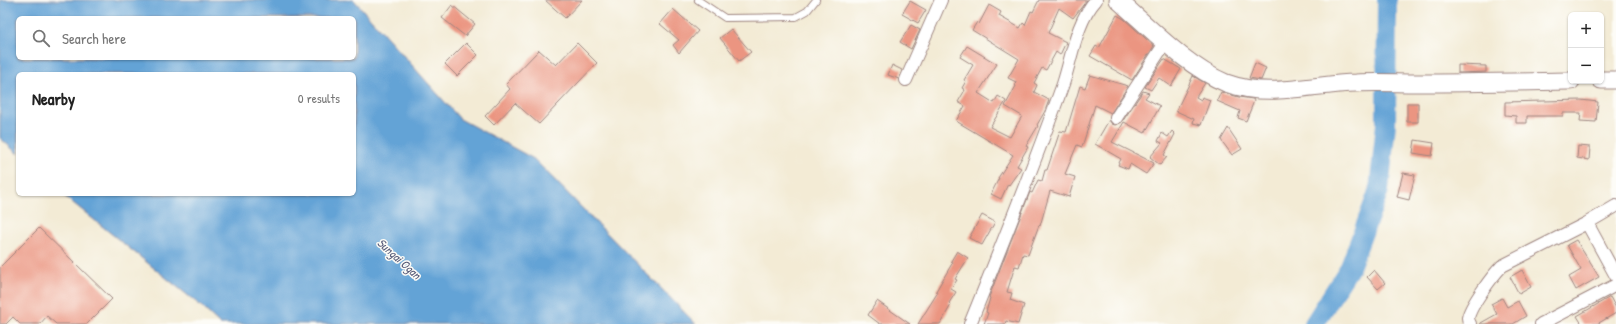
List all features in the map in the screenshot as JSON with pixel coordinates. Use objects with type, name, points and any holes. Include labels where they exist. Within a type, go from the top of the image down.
[{"type":"street","points":[[906,80],[940,0]]},
{"type":"street","points":[[970,324],[1063,83],[1082,25],[1090,7],[1096,0]]},
{"type":"street","points":[[1118,0],[1166,43],[1204,72],[1227,83],[1256,90],[1280,91],[1354,83],[1568,81]]},
{"type":"street","points":[[1116,118],[1166,43]]},
{"type":"street","points":[[1604,80],[1616,80]]},
{"type":"street","points":[[1470,324],[1468,318],[1472,308],[1494,274],[1502,266],[1587,223],[1616,206]]},
{"type":"street","points":[[1587,223],[1616,276]]},
{"type":"street","points":[[1541,324],[1616,285]]},
{"type":"lane","points":[[698,0],[725,18],[796,17],[807,11],[816,0]]},
{"type":"water","name":"Sungai Ogan","points":[[0,0],[354,0],[460,119],[534,159],[696,324],[220,324],[201,306],[64,196],[356,196],[356,72],[16,72],[16,152],[0,138]]},
{"type":"building","points":[[545,0],[582,0],[565,18]]},
{"type":"building","points":[[1039,0],[1087,0],[1073,18],[1059,8],[1048,33],[1066,42],[1060,55],[1056,52],[1046,70],[1042,68],[1034,83],[1037,85],[1034,92],[1049,100],[1037,125],[1038,126],[1026,146],[1028,147],[1017,166],[1021,168],[1009,185],[1008,184],[1001,199],[991,194],[998,178],[1013,155],[956,121],[965,106],[958,102],[965,90],[962,88],[966,81],[964,80],[973,65],[960,57],[967,46],[997,64],[978,93],[994,103],[998,96],[1006,101],[990,127],[1010,137],[1022,116],[1005,106],[1016,86],[1016,82],[1008,78],[1019,59],[972,30],[977,22],[979,24],[989,5],[1001,12],[999,16],[1020,28],[1023,23],[1025,25],[1031,11],[1033,12]]},
{"type":"building","points":[[910,1],[926,10],[918,23],[902,14]]},
{"type":"building","points":[[452,5],[475,24],[465,36],[442,18]]},
{"type":"building","points":[[673,9],[698,31],[679,53],[673,45],[679,40],[660,24]]},
{"type":"building","points":[[1117,15],[1124,19],[1154,46],[1132,80],[1090,56],[1096,46],[1099,48]]},
{"type":"building","points":[[911,25],[920,30],[911,49],[900,42]]},
{"type":"building","points":[[731,29],[751,52],[739,61],[720,38]]},
{"type":"building","points":[[466,43],[478,55],[457,76],[445,64]]},
{"type":"building","points":[[577,43],[597,63],[539,124],[515,103],[494,125],[485,116],[510,89],[506,84],[539,50],[556,65]]},
{"type":"building","points":[[1164,59],[1181,69],[1171,86],[1159,78],[1151,90],[1145,87]]},
{"type":"building","points":[[1255,63],[1266,68],[1261,80],[1249,78]]},
{"type":"building","points":[[892,65],[902,70],[899,79],[888,75]]},
{"type":"building","points":[[1458,65],[1486,66],[1486,72],[1458,73]]},
{"type":"building","points":[[1090,75],[1128,86],[1111,113],[1095,105],[1082,147],[1077,145],[1065,174],[1075,177],[1069,197],[1050,191],[1040,226],[1039,225],[1028,255],[1023,254],[1019,267],[1015,266],[1007,292],[1012,293],[1010,300],[1024,305],[1018,324],[1006,321],[1005,324],[984,324],[988,313],[986,312],[989,297],[1030,192],[1032,193],[1038,180],[1042,181],[1060,131],[1066,132],[1080,86],[1085,88]]},
{"type":"building","points":[[1193,76],[1205,83],[1196,97],[1201,100],[1202,97],[1210,100],[1201,125],[1193,123],[1194,119],[1176,111]]},
{"type":"building","points":[[1143,91],[1149,93],[1145,98],[1160,106],[1145,133],[1124,122],[1112,142],[1154,163],[1146,174],[1130,164],[1128,169],[1118,165],[1121,159],[1095,144],[1109,120],[1115,125],[1122,122]]},
{"type":"building","points":[[1221,92],[1253,99],[1254,101],[1246,121],[1238,118],[1240,111],[1217,101]]},
{"type":"building","points":[[1581,100],[1598,102],[1596,122],[1580,121],[1581,113],[1563,113],[1563,116],[1527,116],[1527,123],[1516,123],[1516,116],[1505,115],[1505,102]]},
{"type":"building","points":[[1407,103],[1418,103],[1418,122],[1407,122]]},
{"type":"building","points":[[1228,128],[1242,149],[1232,155],[1221,140]]},
{"type":"building","points":[[1172,131],[1175,134],[1164,155],[1167,157],[1160,165],[1150,157],[1162,143],[1158,141],[1162,133],[1168,137]]},
{"type":"building","points":[[1415,140],[1434,143],[1432,156],[1413,153]]},
{"type":"building","points":[[1578,146],[1590,147],[1589,160],[1577,158]]},
{"type":"building","points":[[1403,173],[1415,175],[1409,200],[1397,197]]},
{"type":"building","points":[[982,215],[995,222],[982,245],[969,238]]},
{"type":"building","points":[[39,228],[112,299],[87,324],[56,324],[47,316],[40,324],[20,324],[13,317],[6,324],[0,324],[0,267]]},
{"type":"building","points":[[1576,240],[1599,277],[1576,290],[1569,277],[1581,270],[1567,245]]},
{"type":"building","points":[[957,251],[968,258],[955,279],[957,280],[951,289],[956,292],[949,303],[951,305],[940,324],[918,324],[938,292],[936,291],[953,262],[951,261]]},
{"type":"building","points":[[1374,270],[1385,283],[1378,289],[1367,277]]},
{"type":"building","points":[[1522,270],[1531,287],[1519,294],[1510,277]]},
{"type":"building","points":[[1610,297],[1616,308],[1616,313],[1597,324],[1582,324],[1577,316]]},
{"type":"building","points":[[1502,298],[1507,307],[1518,301],[1526,316],[1513,324],[1479,324],[1497,314],[1491,304]]},
{"type":"building","points":[[877,301],[910,324],[880,324],[868,315]]},
{"type":"waterway","points":[[1314,324],[1350,267],[1379,190],[1386,124],[1387,0]]}]
